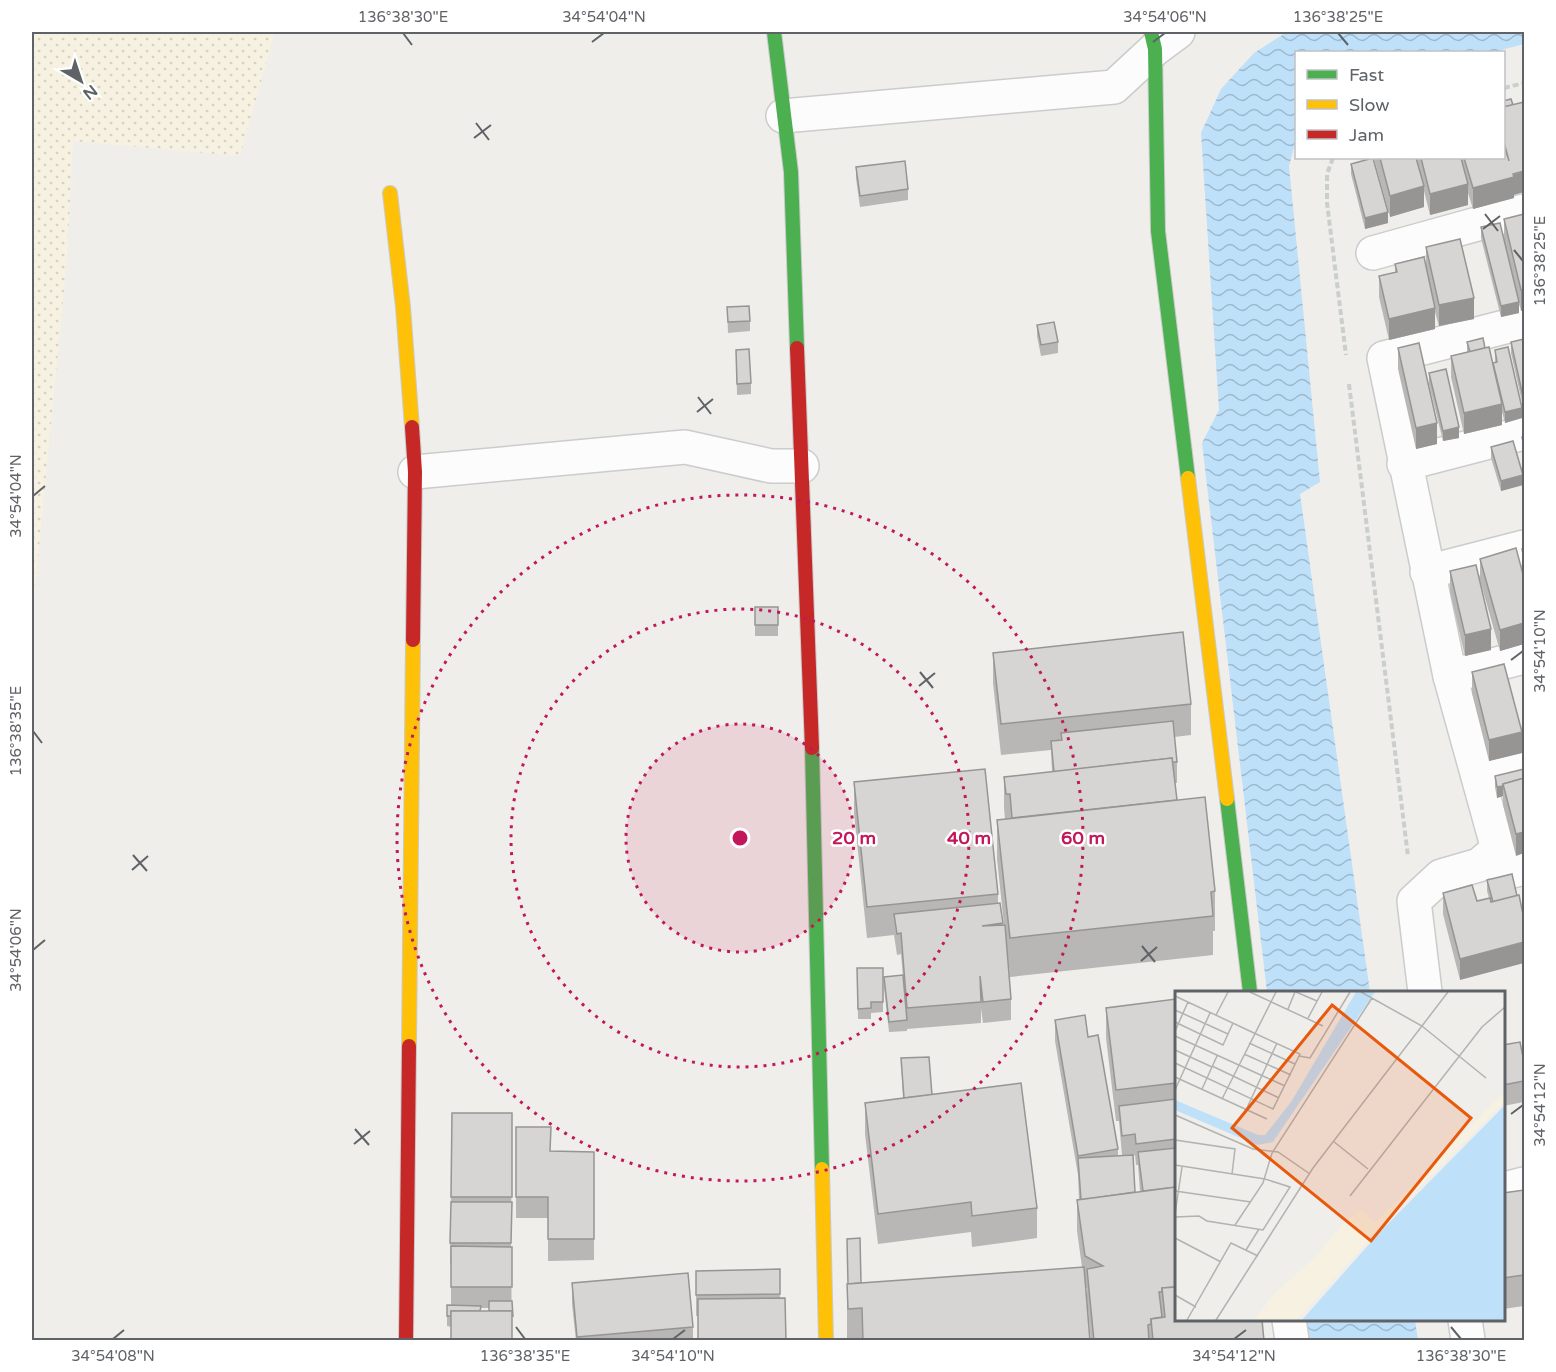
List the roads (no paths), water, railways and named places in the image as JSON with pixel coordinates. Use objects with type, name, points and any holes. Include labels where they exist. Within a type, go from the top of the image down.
[{"type":"street","points":[[774,32],[791,172],[813,782],[826,1341]]},
{"type":"street","points":[[783,116],[1114,87],[1161,37]]},
{"type":"street","points":[[1161,37],[1158,231],[1250,991]]},
{"type":"street","points":[[390,193],[403,307],[415,472],[406,1341]]},
{"type":"street","points":[[1373,253],[1524,211]]},
{"type":"street","points":[[1524,322],[1384,358],[1404,464],[1450,676],[1505,873],[1524,868]]},
{"type":"street","points":[[1404,464],[1524,433]]},
{"type":"street","points":[[415,472],[685,447],[771,466],[801,466]]},
{"type":"street","points":[[1427,573],[1524,547]]},
{"type":"street","points":[[1450,676],[1524,657]]},
{"type":"street","points":[[1478,776],[1524,764]]},
{"type":"street","points":[[1425,991],[1414,902],[1441,876],[1479,865],[1498,849]]},
{"type":"street","points":[[1505,1189],[1524,1184]]},
{"type":"street","points":[[1289,1321],[1292,1341]]},
{"type":"street","points":[[1465,1321],[1468,1341]]},
{"type":"water","points":[[1287,32],[1524,32],[1524,44],[1498,51],[1295,51],[1295,144],[1289,166],[1320,482],[1300,494],[1370,991],[1267,991],[1202,443],[1219,410],[1201,133],[1221,89],[1254,53]]},
{"type":"water","points":[[1306,1321],[1415,1321],[1418,1340],[1308,1340]]}]
